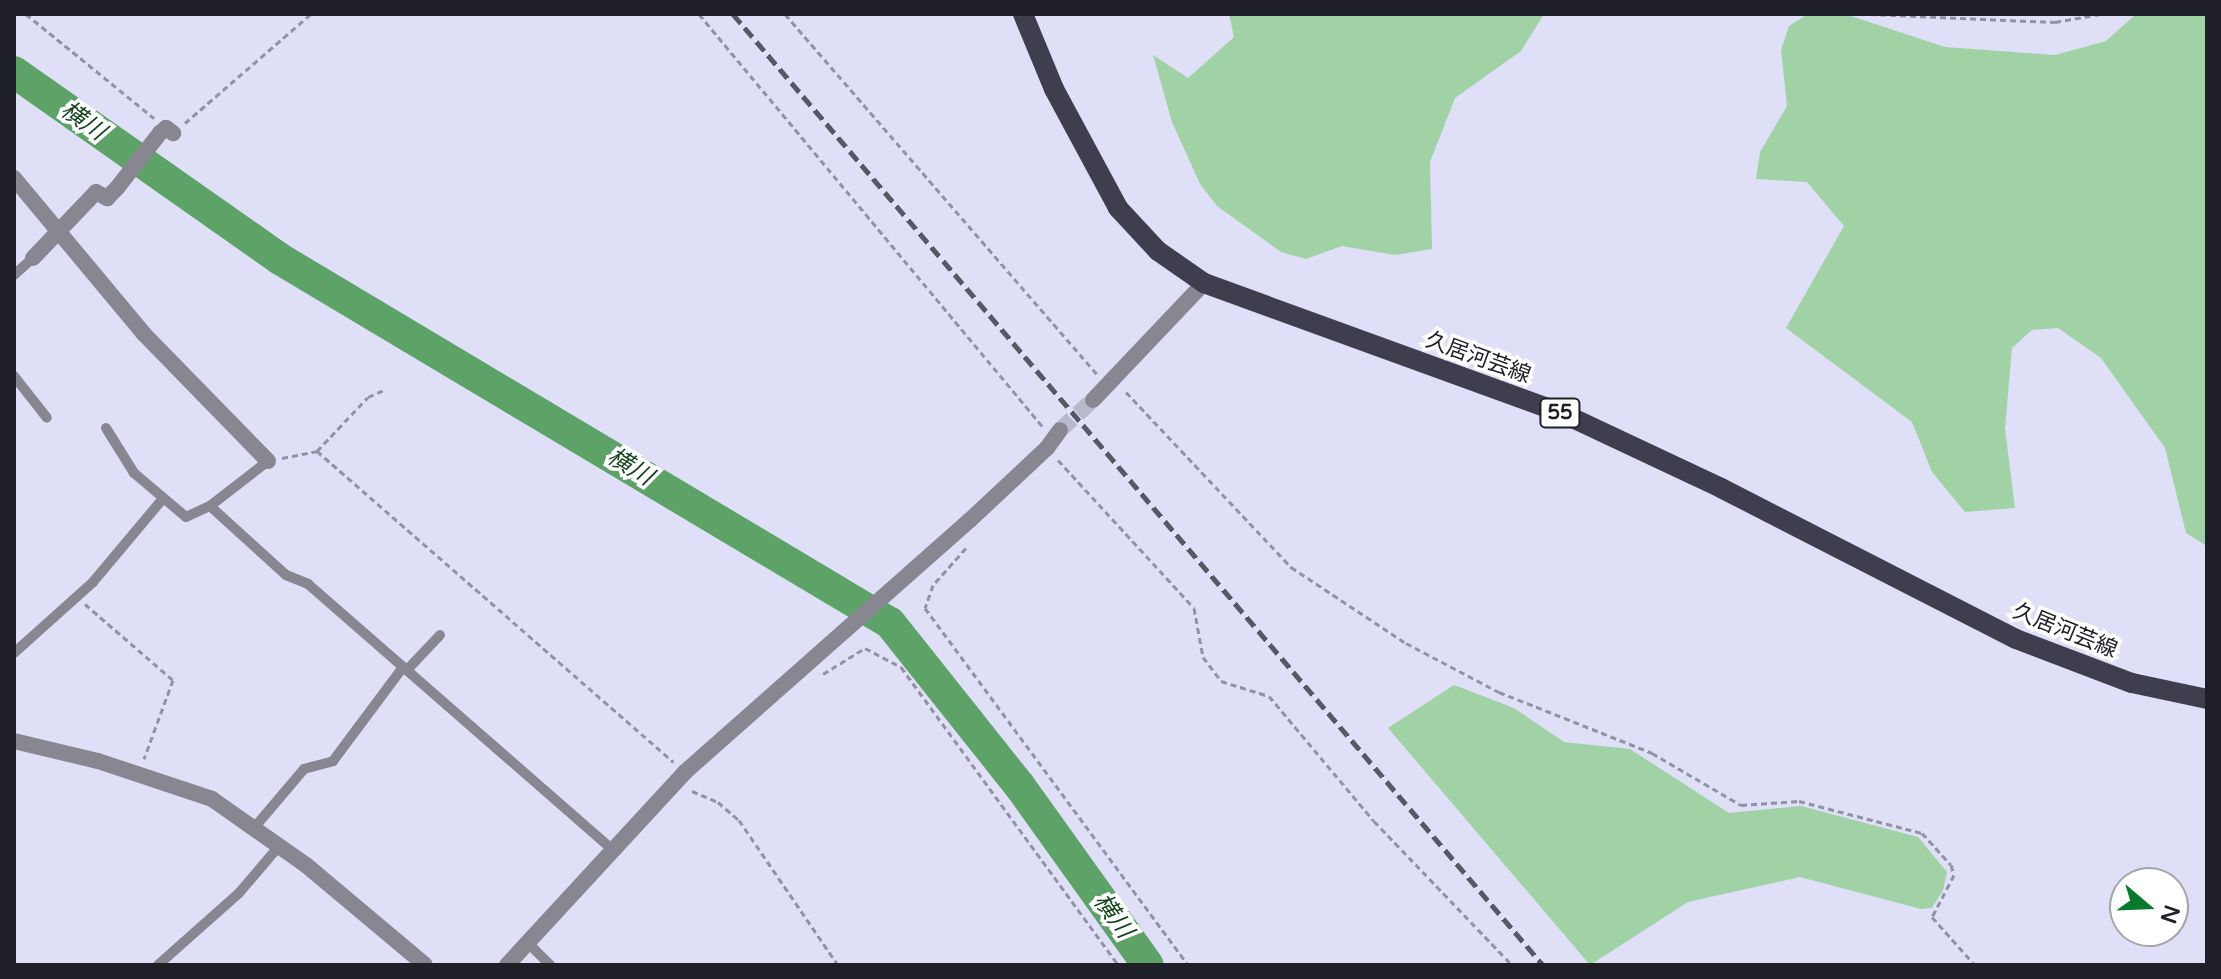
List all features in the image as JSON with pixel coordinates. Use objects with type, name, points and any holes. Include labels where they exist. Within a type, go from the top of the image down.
[{"type":"main road","name":"久居河芸線","points":[[1023,14],[1054,89],[1118,208],[1158,251],[1204,283],[1566,415],[1721,488],[2016,639],[2132,683],[2207,699]]},
{"type":"street","points":[[33,258],[96,192],[109,195],[167,131]]},
{"type":"street","points":[[14,178],[143,333],[268,461]]},
{"type":"street","points":[[1093,400],[1204,283]]},
{"type":"street","points":[[507,965],[681,776],[970,520],[1053,439]]},
{"type":"street","points":[[14,741],[141,774],[212,799],[280,845],[425,965]]},
{"type":"lane","points":[[14,275],[33,258]]},
{"type":"lane","points":[[14,376],[47,418]]},
{"type":"lane","points":[[106,428],[134,473],[161,501],[186,517],[210,506],[268,461]]},
{"type":"lane","points":[[14,652],[77,596],[161,501]]},
{"type":"lane","points":[[210,506],[286,575],[308,584],[613,850]]},
{"type":"lane","points":[[254,828],[304,769],[333,761],[405,668],[440,635]]},
{"type":"lane","points":[[158,965],[239,893],[280,845]]},
{"type":"lane","points":[[527,942],[550,965]]},
{"type":"path","points":[[26,14],[167,131],[311,14]]},
{"type":"path","points":[[699,14],[1194,608],[1203,657],[1221,681],[1269,696],[1284,710],[1374,821],[1512,965]]},
{"type":"path","points":[[785,14],[1112,383],[1291,567],[1406,643],[1499,692],[1652,753],[1741,805],[1799,801],[1922,833],[1951,865],[1954,875],[1932,917],[1975,965]]},
{"type":"path","points":[[1870,14],[2055,22],[2100,14]]},
{"type":"path","points":[[268,461],[317,451],[368,397],[384,390]]},
{"type":"path","points":[[317,451],[681,776],[739,820],[838,965]]},
{"type":"path","points":[[973,538],[933,585],[925,608],[1188,965]]},
{"type":"path","points":[[77,596],[173,680],[147,742],[141,774]]},
{"type":"path","points":[[821,676],[865,648],[901,667],[1118,965]]},
{"type":"green space","points":[[1229,14],[1544,14],[1521,51],[1455,98],[1430,162],[1432,249],[1395,255],[1342,246],[1306,259],[1281,252],[1217,206],[1200,184],[1172,122],[1153,55],[1188,78],[1234,37]]},
{"type":"green space","points":[[1808,14],[1845,14],[1945,47],[2055,55],[2106,41],[2136,14],[2207,14],[2207,546],[2186,533],[2165,448],[2101,358],[2058,328],[2032,330],[2012,348],[2005,429],[2015,508],[1965,512],[1932,472],[1912,422],[1786,328],[1844,226],[1807,182],[1756,179],[1760,152],[1787,106],[1781,50],[1789,26]]},
{"type":"green space","points":[[1454,685],[1514,708],[1564,742],[1630,749],[1729,813],[1801,806],[1918,837],[1947,872],[1943,890],[1932,908],[1921,909],[1800,877],[1688,902],[1590,965],[1388,728]]},
{"type":"waterway","name":"横川","points":[[14,72],[280,259],[890,623],[1019,785],[1148,965]]},
{"type":"tunnel","points":[[1060,430],[1093,400]]},
{"type":"railway","points":[[733,14],[1543,965]]}]
